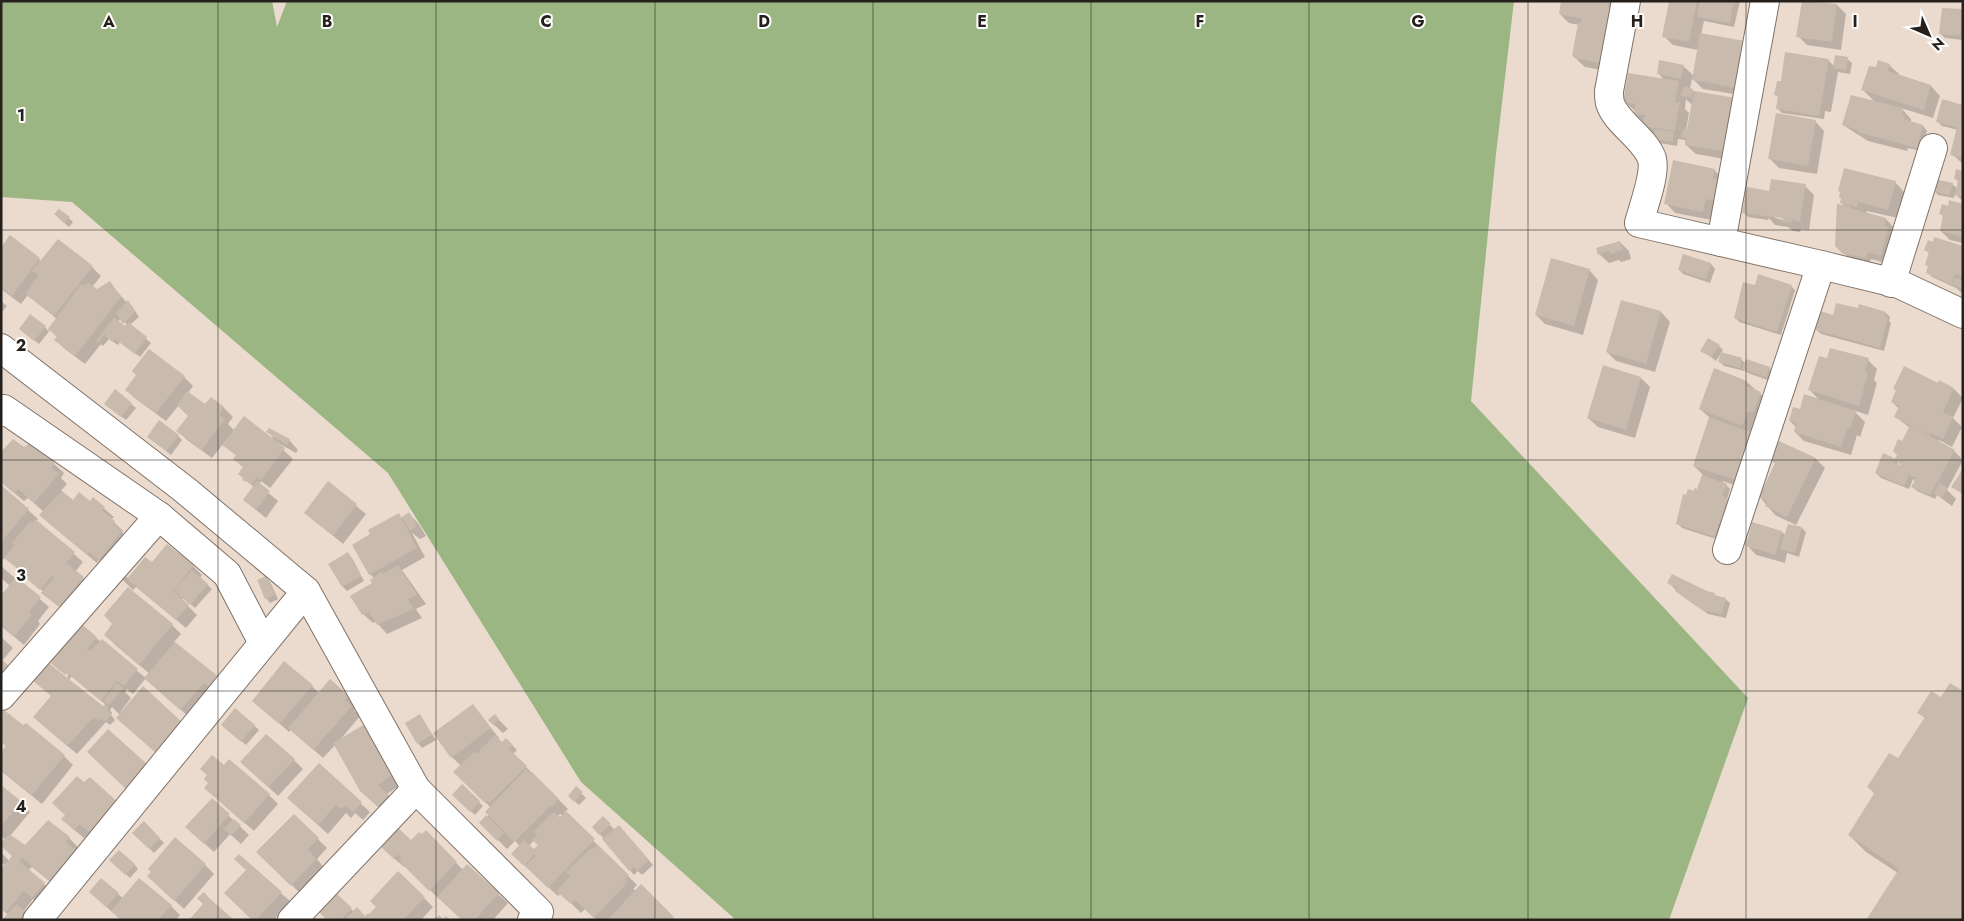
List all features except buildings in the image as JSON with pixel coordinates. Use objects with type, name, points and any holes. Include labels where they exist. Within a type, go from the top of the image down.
[{"type":"street","points":[[1626,1],[1609,91],[1610,103],[1616,113],[1647,150],[1652,159],[1653,170],[1639,223],[1821,264],[1899,284],[1963,314]]},
{"type":"street","points":[[1721,242],[1765,1]]},
{"type":"street","points":[[1890,282],[1933,148]]},
{"type":"street","points":[[1727,550],[1821,264]]},
{"type":"street","points":[[1,348],[185,490],[306,591],[416,789],[539,917]]},
{"type":"street","points":[[1,412],[4,409],[159,516],[227,574],[263,643]]},
{"type":"street","points":[[1,696],[159,516]]},
{"type":"street","points":[[38,920],[306,591]]},
{"type":"street","points":[[292,920],[416,789]]},
{"type":"green space","points":[[1,1],[272,1],[277,27],[287,1],[1514,1],[1496,154],[1471,401],[1748,698],[1669,920],[736,920],[581,782],[388,473],[72,202],[1,197]]}]
